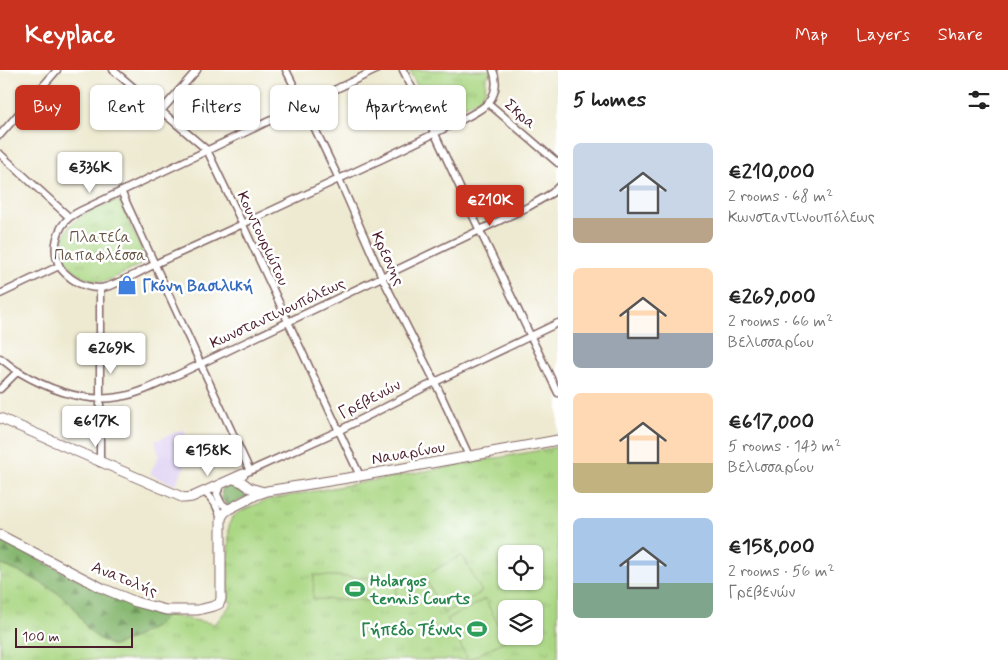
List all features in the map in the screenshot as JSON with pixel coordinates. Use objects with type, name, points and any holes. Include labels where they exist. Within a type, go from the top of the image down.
[{"type":"street","points":[[0,135],[57,70]]},
{"type":"street","name":"Κουντουριώτου","points":[[113,70],[131,85]]},
{"type":"street","points":[[164,109],[197,70]]},
{"type":"street","name":"Κρεσνης","points":[[286,70],[294,85]]},
{"type":"street","points":[[338,88],[376,70]]},
{"type":"street","points":[[403,70],[557,390]]},
{"type":"street","points":[[270,120],[69,217],[55,243],[55,254],[59,266],[65,274],[76,282],[88,286],[100,288],[115,284],[435,134],[478,111],[488,103],[494,93],[496,78],[493,70]]},
{"type":"street","name":"Σκρα","points":[[488,103],[558,163]]},
{"type":"street","name":"Κουντουριώτου","points":[[164,113],[207,150],[360,476]]},
{"type":"street","name":"Κρεσνης","points":[[315,130],[382,277],[435,382],[469,456]]},
{"type":"street","points":[[0,154],[69,217]]},
{"type":"street","name":"Κωνσταντινουπόλεως","points":[[0,358],[18,371],[50,387],[72,394],[100,398],[119,397],[143,390],[480,231],[528,207],[558,188]]},
{"type":"street","points":[[121,191],[200,364],[247,473]]},
{"type":"street","points":[[0,294],[59,266]]},
{"type":"street","points":[[0,418],[100,462],[100,288]]},
{"type":"street","name":"Γρεβενών","points":[[100,462],[184,498],[192,497],[338,430],[558,323]]},
{"type":"street","points":[[0,389],[18,371]]},
{"type":"street","name":"Ναυαρίνου","points":[[221,518],[229,509],[264,492],[558,440]]},
{"type":"street","points":[[234,479],[250,488],[264,492]]},
{"type":"street","points":[[220,485],[217,494],[221,504],[229,509]]},
{"type":"street","name":"Ανατολής","points":[[0,535],[102,588],[136,602],[166,610],[198,610],[219,604],[221,599],[221,518],[212,498],[204,492]]},
{"type":"shaded area","points":[[183,429],[194,453],[187,461],[175,485],[150,474],[159,455],[155,441]]},
{"type":"green space","points":[[409,70],[489,70],[491,73],[486,77],[485,90],[481,98],[466,106],[466,85],[417,85]]},
{"type":"green space","name":"Πλατεία Παπαφλέσσα","points":[[118,199],[147,261],[106,281],[86,278],[74,270],[63,254],[65,235],[71,225],[81,216]]},
{"type":"green space","points":[[558,447],[558,660],[0,660],[0,564],[37,580],[63,597],[74,607],[88,630],[144,632],[156,626],[167,615],[215,624],[233,602],[228,601],[229,526],[231,520],[235,515],[256,504],[271,499]]},
{"type":"green space","points":[[235,482],[254,493],[229,506],[223,500],[222,490],[223,487]]},
{"type":"green space","points":[[0,539],[132,606],[167,615],[156,626],[130,640],[113,646],[90,632],[73,606],[54,591],[37,580],[0,564]]},
{"type":"green space","name":"Γήπεδο Τέννις","points":[[462,555],[482,592],[444,613],[424,576]]},
{"type":"green space","name":"Holargos tennis Courts","points":[[314,575],[398,580],[395,601],[313,599]]},
{"type":"green space","name":"Γήπεδο Τέννις","points":[[485,599],[498,624],[498,644],[468,660],[447,619]]},
{"type":"place","name":"Γκόνη Βασιλική","points":[[127,285]]},
{"type":"place","name":"Holargos tennis Courts","points":[[355,589]]},
{"type":"place","name":"Γήπεδο Τέννις","points":[[477,629]]}]
